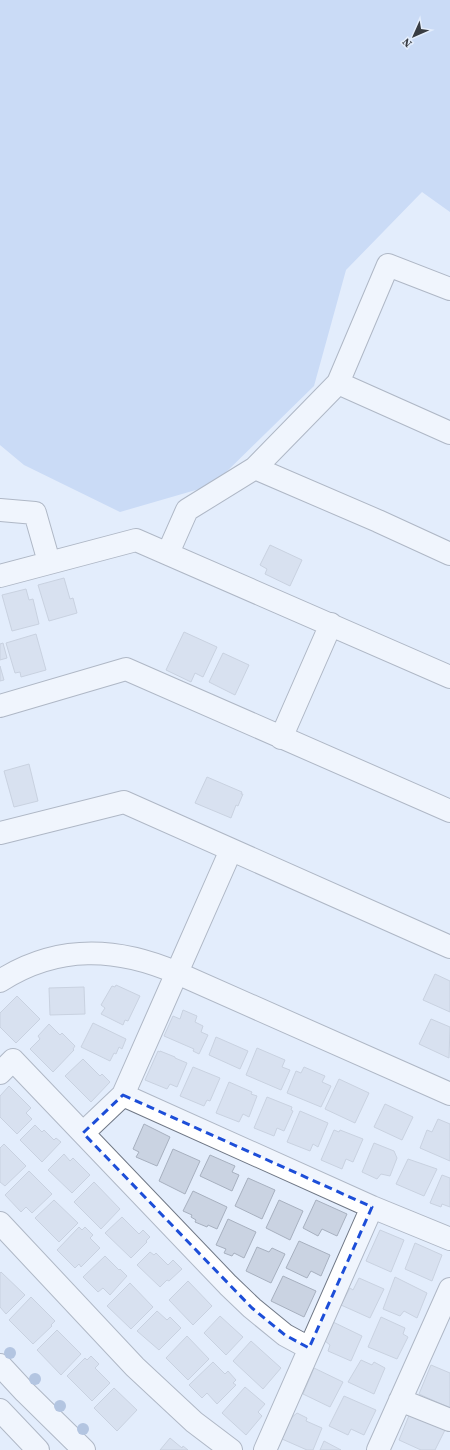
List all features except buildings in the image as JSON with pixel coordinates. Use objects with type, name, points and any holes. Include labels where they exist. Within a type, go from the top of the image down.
[{"type":"street","points":[[168,553],[188,510],[255,468],[338,383],[388,265],[450,289]]},
{"type":"street","points":[[338,383],[450,433]]},
{"type":"street","points":[[255,468],[450,554]]},
{"type":"street","points":[[0,510],[35,513],[49,562]]},
{"type":"street","points":[[0,576],[136,540],[450,677]]},
{"type":"street","points":[[281,738],[331,624]]},
{"type":"street","points":[[0,706],[126,669],[450,811]]},
{"type":"street","points":[[0,833],[124,802],[450,947]]},
{"type":"street","points":[[84,1133],[123,1095],[231,850]]},
{"type":"street","points":[[0,981],[27,967],[46,960],[67,955],[88,953],[132,957],[154,963],[450,1094]]},
{"type":"street","points":[[0,1073],[14,1060],[237,1294],[285,1335],[309,1348]]},
{"type":"street","points":[[123,1095],[372,1207],[450,1239]]},
{"type":"street","points":[[264,1450],[372,1207]]},
{"type":"street","points":[[0,1223],[136,1367],[194,1422],[231,1450]]},
{"type":"street","points":[[378,1450],[450,1289]]},
{"type":"street","points":[[0,1365],[84,1450]]},
{"type":"street","points":[[400,1400],[450,1420]]},
{"type":"street","points":[[0,1410],[38,1450]]},
{"type":"highlighted area","points":[[123,1095],[372,1207],[309,1348],[285,1335],[252,1308],[83,1133]]},
{"type":"shaded area","points":[[0,0],[450,0],[450,212],[422,192],[346,270],[314,386],[213,485],[120,512],[24,465],[0,445]]}]
